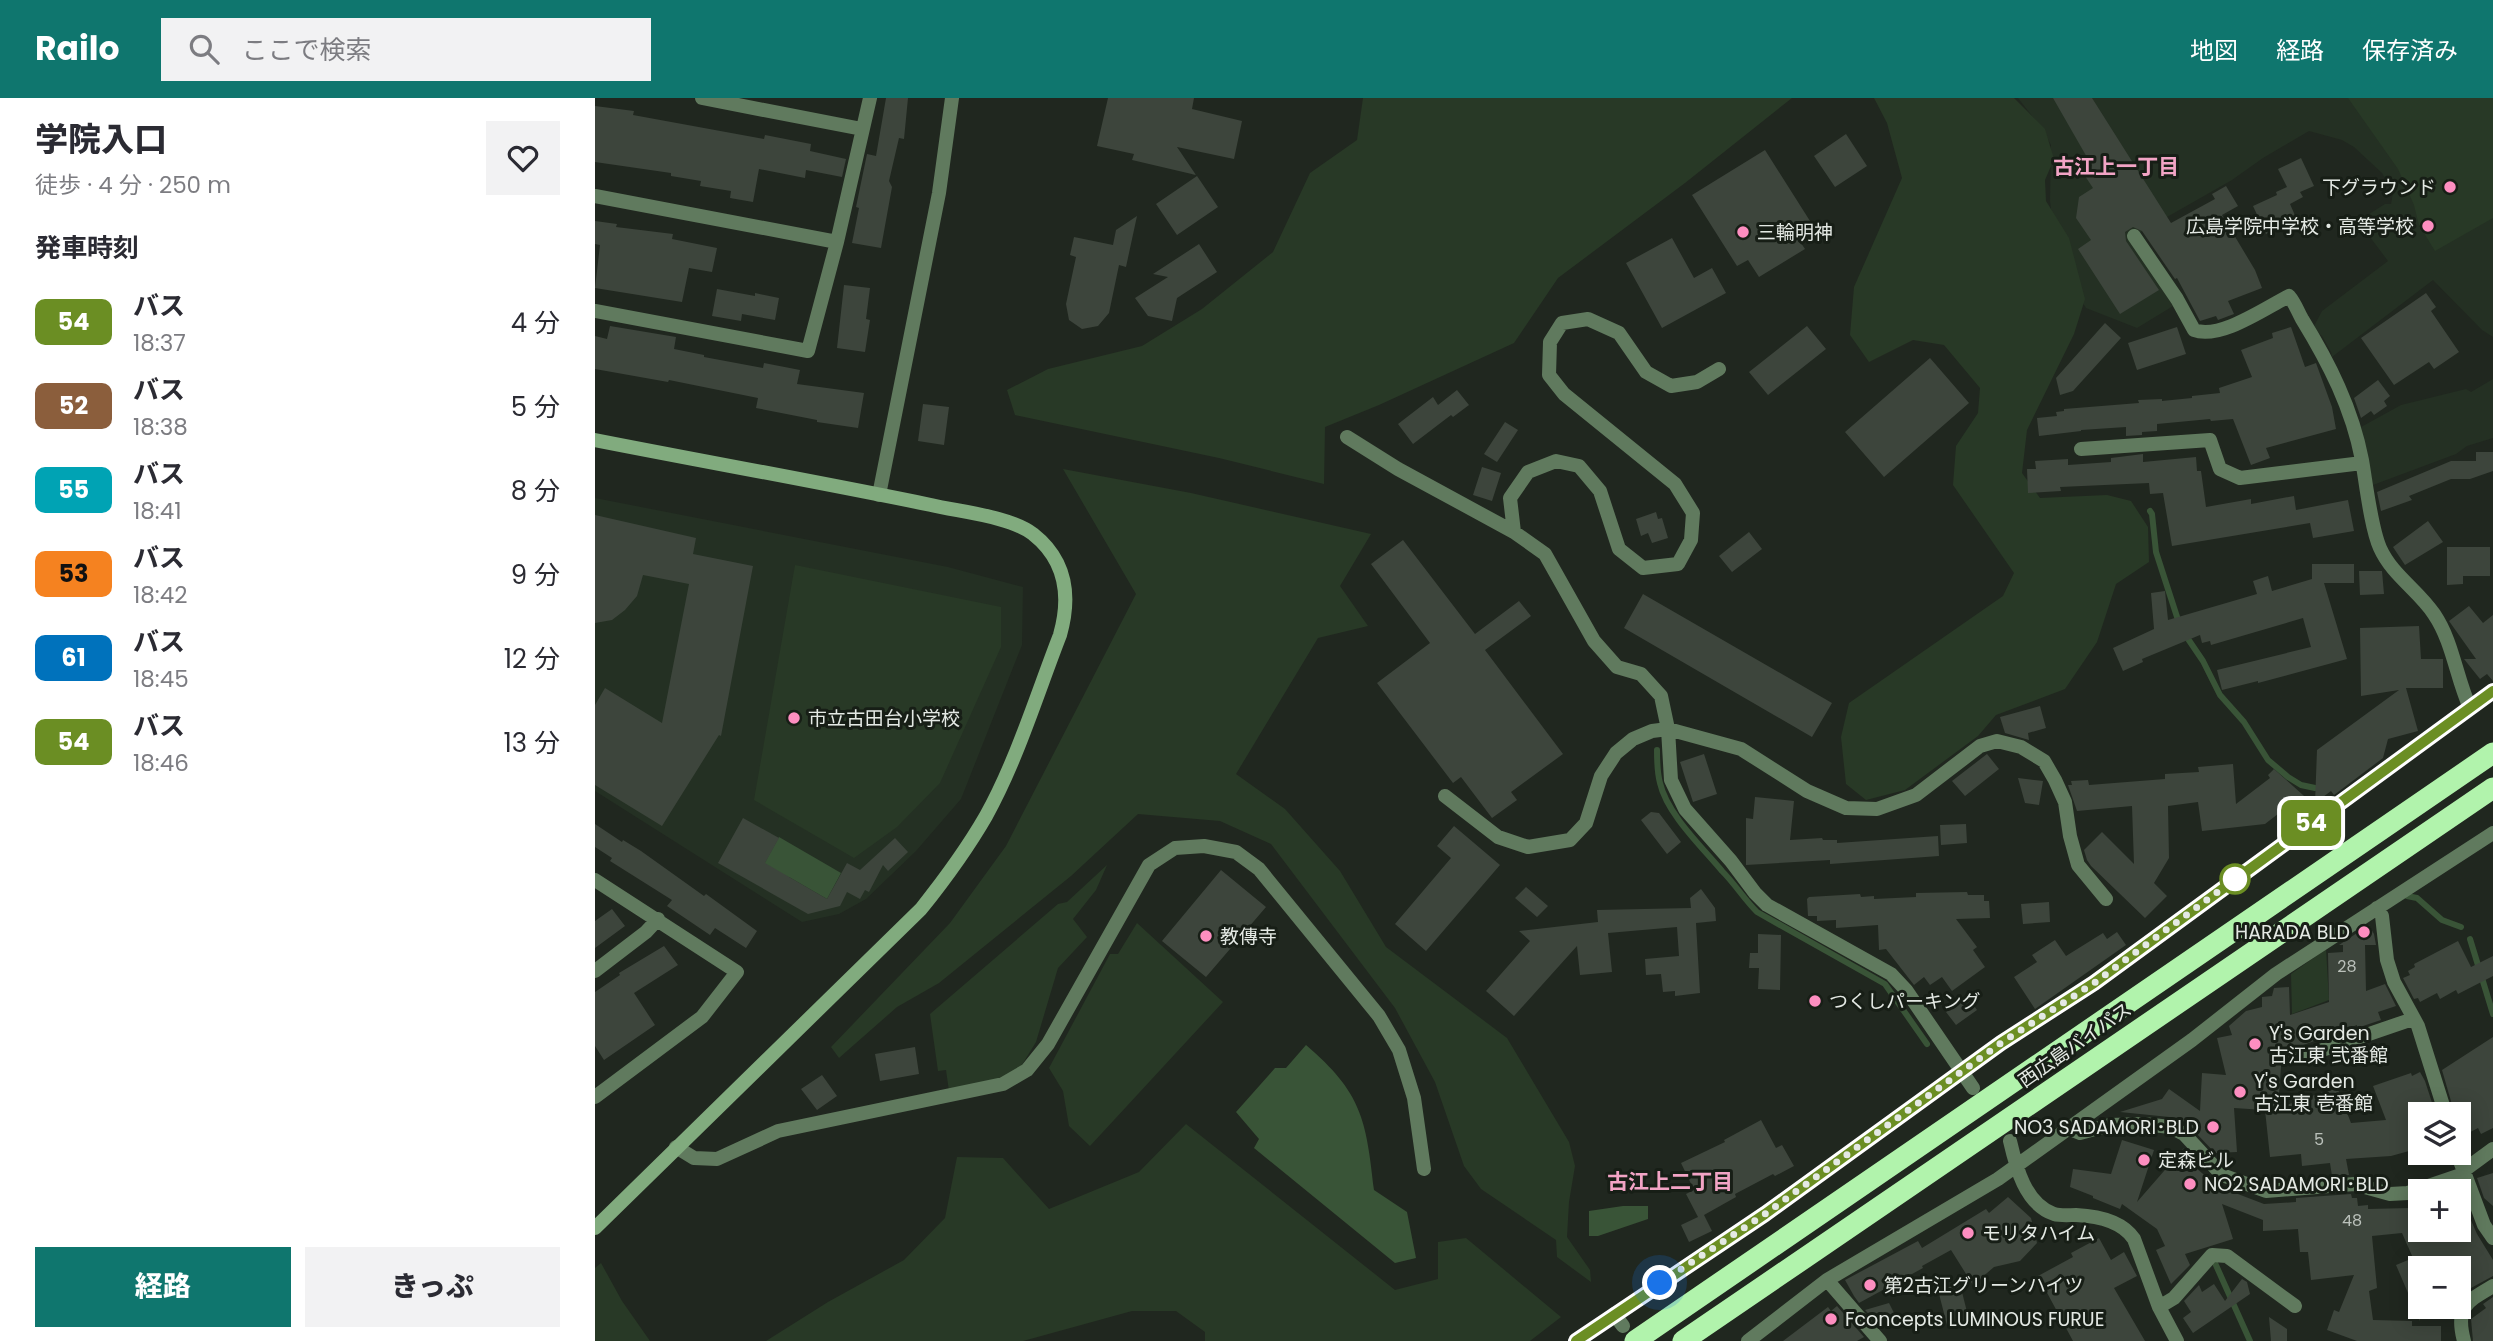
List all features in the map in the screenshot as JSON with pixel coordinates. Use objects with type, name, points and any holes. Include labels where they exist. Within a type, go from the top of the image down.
[{"type":"highway","name":"西広島バイパス","points":[[1624,1327],[2493,753]]},
{"type":"highway","name":"西広島バイパス","points":[[1683,1341],[2493,788]]},
{"type":"street","points":[[702,98],[862,129]]},
{"type":"street","points":[[595,311],[808,351],[837,242],[870,98]]},
{"type":"street","points":[[879,495],[939,193],[952,98]]},
{"type":"street","points":[[595,196],[837,242]]},
{"type":"street","points":[[2134,236],[2178,299],[2194,330],[2201,333],[2215,332],[2289,296],[2295,303],[2321,348],[2344,397],[2362,463],[2379,546],[2389,564],[2434,612],[2448,640],[2470,708]]},
{"type":"street","points":[[1514,532],[1510,498],[1528,472],[1556,461],[1579,466],[1600,491],[1619,549],[1643,568],[1678,564],[1691,540],[1693,513],[1675,484],[1564,394],[1549,375],[1550,342],[1562,323],[1588,319],[1619,333],[1646,372],[1671,386],[1697,382],[1719,369]]},
{"type":"street","points":[[1347,437],[1398,469],[1514,532],[1545,554],[1594,641],[1617,667],[1641,674],[1661,696],[1668,729],[1671,780],[1685,809],[1767,905],[1891,974],[1906,990],[1973,1088]]},
{"type":"street","points":[[595,440],[1010,523],[1031,533],[1047,548],[1059,566],[1067,591],[1066,614],[1061,635],[1005,775],[987,814],[944,881],[921,909],[595,1228]]},
{"type":"street","points":[[2081,449],[2210,440],[2220,469],[2240,478],[2362,463]]},
{"type":"street","points":[[1576,1341],[1624,1327],[1765,1214],[1961,1071],[2107,974],[2493,691]]},
{"type":"street","points":[[1445,796],[1498,837],[1528,847],[1570,840],[1586,824],[1601,776],[1616,753],[1633,739],[1652,731],[1668,729],[1741,749],[1807,791],[1846,808],[1877,809],[1916,795],[1980,746],[1997,741],[2021,747],[2043,761],[2065,802],[2078,865],[2106,899]]},
{"type":"street","points":[[1748,1341],[1827,1280],[1925,1224],[2016,1167],[2276,974],[2493,833]]},
{"type":"street","points":[[676,1147],[694,1158],[717,1159],[778,1132],[1003,1084],[1027,1070],[1048,1044],[1149,866],[1175,848],[1204,846],[1236,852],[1259,869],[1379,1016],[1399,1050],[1414,1098],[1424,1169]]},
{"type":"street","points":[[595,880],[737,972],[702,1017],[595,1097]]},
{"type":"street","points":[[2377,908],[2382,916],[2394,982],[2427,1054],[2442,1102]]},
{"type":"street","points":[[595,971],[646,932],[658,919]]},
{"type":"street","points":[[2299,1058],[2413,1019]]},
{"type":"street","points":[[2070,1129],[2080,1133],[2110,1125],[2144,1124],[2170,1127],[2184,1134],[2222,1175],[2266,1191],[2354,1184],[2390,1195],[2408,1193],[2464,1172],[2493,1149]]},
{"type":"street","points":[[2010,1141],[2021,1180],[2043,1208],[2053,1214],[2102,1219],[2129,1232],[2159,1307],[2177,1341]]},
{"type":"street","points":[[2461,1165],[2484,1225],[2493,1238]]},
{"type":"street","points":[[2159,1307],[2174,1298],[2212,1255],[2219,1254],[2227,1256],[2295,1306]]},
{"type":"street","points":[[1827,1280],[1880,1341]]},
{"type":"street","points":[[2464,1341],[2462,1309],[2471,1299],[2493,1286]]},
{"type":"shaded area","points":[[1363,98],[1792,98],[1685,183],[1558,278],[1514,343],[1325,427],[1324,484],[1219,458],[1015,415],[1007,390],[1048,369],[1142,346],[1202,309],[1273,252],[1310,173],[1357,140]]},
{"type":"shaded area","points":[[1874,98],[2014,98],[2045,129],[2054,159],[2045,180],[2046,201],[2069,238],[2085,299],[2074,334],[2027,430],[2022,473],[2040,498],[2107,495],[2131,501],[2148,527],[2149,562],[2116,584],[2097,642],[2065,689],[1996,715],[1978,736],[1905,790],[1866,800],[1846,784],[1841,737],[1849,703],[2003,596],[2014,573],[1953,485],[1956,446],[1978,413],[1980,388],[1944,345],[1913,340],[1869,362],[1850,335],[1854,287],[1902,178],[1887,123]]},
{"type":"shaded area","name":"広島学院中学校・高等学校","points":[[2018,98],[2493,98],[2493,337],[2482,330],[2433,280],[2332,357],[2322,336],[2313,328],[2322,311],[2388,261],[2358,221],[2385,204],[2391,204],[2393,193],[2382,173],[2354,147],[2342,140],[2309,131],[2232,180],[2139,233],[2183,300],[2137,328],[2086,308],[2072,286],[2054,232],[2050,201],[2051,145]]},
{"type":"shaded area","name":"下グラウンド","points":[[2348,98],[2493,98],[2493,218],[2435,251],[2419,225],[2414,205],[2398,169]]},
{"type":"shaded area","points":[[2493,379],[2493,438],[2373,485],[2361,427],[2401,405],[2466,389],[2471,392]]},
{"type":"shaded area","points":[[1063,469],[1191,493],[1371,534],[1340,586],[1368,626],[1318,638],[1236,774],[1285,809],[1340,871],[1386,947],[1507,1038],[1569,1142],[1575,1166],[1567,1237],[1590,1270],[1591,1282],[1557,1257],[1556,1240],[1481,1189],[1464,1166],[1435,1082],[1395,1008],[1271,844],[1220,821],[1138,814],[1071,876],[939,983],[897,1007],[839,1058],[831,1047],[950,923],[1006,846],[1136,594]]},
{"type":"shaded area","name":"市立古田台小学校","points":[[595,498],[948,567],[1023,587],[1022,645],[961,799],[916,851],[866,899],[839,914],[802,922],[595,791]]},
{"type":"shaded area","points":[[795,565],[1001,607],[1001,647],[940,783],[897,827],[854,858],[754,800]]},
{"type":"shaded area","points":[[779,837],[841,873],[827,899],[789,877],[758,875]]},
{"type":"shaded area","points":[[1107,865],[1096,890],[1073,919],[1087,937],[1058,968],[1036,1042],[1020,1068],[992,1084],[949,1091],[946,1070],[938,1071],[930,1014],[1058,904],[1067,902]]},
{"type":"shaded area","points":[[1137,923],[1223,1002],[1090,1146],[1069,1126],[1063,1091],[1049,1068],[1110,954],[1118,954]]},
{"type":"shaded area","points":[[2326,949],[2329,1000],[2292,1014],[2291,974]]},
{"type":"shaded area","points":[[1306,1045],[1325,1062],[1350,1093],[1364,1126],[1374,1190],[1407,1212],[1416,1258],[1395,1263],[1254,1148],[1259,1139],[1236,1112],[1275,1068],[1286,1068]]},
{"type":"shaded area","points":[[1186,1124],[1395,1290],[1438,1279],[1438,1242],[1466,1238],[1561,1317],[1530,1341],[1205,1341],[1205,1332],[1176,1311],[1132,1311],[1023,1341],[766,1341],[828,1302],[904,1260],[945,1218],[957,1157],[1003,1158],[1049,1209],[1139,1172]]},
{"type":"shaded area","points":[[1623,1206],[1648,1206],[1648,1219],[1598,1236],[1589,1236],[1589,1211]]},
{"type":"shaded area","points":[[601,1263],[622,1301],[650,1341],[595,1341],[595,1268]]},
{"type":"building","points":[[886,98],[908,98],[904,139],[899,138],[889,181],[892,187],[881,248],[852,243],[867,154],[876,156]]},
{"type":"building","points":[[1108,98],[1194,98],[1192,109],[1242,121],[1234,159],[1177,147],[1196,175],[1132,160],[1134,154],[1097,146]]},
{"type":"building","points":[[2053,98],[2092,98],[2171,223],[2215,199],[2212,194],[2226,186],[2238,206],[2222,215],[2255,270],[2262,288],[2228,301],[2234,314],[2218,320],[2216,316],[2200,321],[2177,278],[2175,279],[2142,231],[2133,227],[2125,232],[2126,241],[2159,290],[2120,314],[2078,249],[2091,240],[2076,218],[2079,197],[2093,188],[2083,173],[2092,166]]},
{"type":"building","points":[[595,106],[634,111],[633,115],[764,139],[765,135],[811,144],[810,151],[846,159],[842,177],[806,170],[805,178],[759,169],[753,202],[730,198],[731,191],[700,186],[701,181],[671,176],[671,173],[595,162]]},
{"type":"building","points":[[1846,134],[1867,166],[1835,187],[1814,156]]},
{"type":"building","points":[[1765,150],[1810,221],[1793,231],[1805,249],[1759,277],[1748,260],[1737,266],[1692,195]]},
{"type":"building","points":[[2301,158],[2314,186],[2300,192],[2303,197],[2290,204],[2297,220],[2266,234],[2253,206],[2277,195],[2276,192],[2287,187],[2278,169]]},
{"type":"building","points":[[1197,176],[1218,207],[1177,235],[1156,204]]},
{"type":"building","points":[[1137,216],[1126,267],[1119,265],[1109,313],[1098,326],[1082,329],[1069,320],[1066,304],[1076,257],[1070,255],[1074,237],[1113,245],[1116,230]]},
{"type":"building","points":[[595,221],[617,224],[616,227],[673,234],[672,239],[717,248],[712,272],[689,268],[682,302],[595,288],[600,245],[595,244]]},
{"type":"building","points":[[1672,238],[1694,278],[1712,268],[1726,293],[1662,328],[1626,263]]},
{"type":"building","points":[[1199,244],[1217,272],[1177,298],[1172,321],[1148,316],[1135,298],[1168,277],[1153,274]]},
{"type":"building","points":[[844,285],[870,288],[866,319],[870,320],[865,352],[837,348]]},
{"type":"building","points":[[717,289],[779,298],[775,320],[742,314],[741,321],[712,316]]},
{"type":"building","points":[[2426,293],[2436,307],[2431,311],[2459,352],[2434,369],[2429,362],[2394,385],[2361,338]]},
{"type":"building","points":[[2105,323],[2121,338],[2073,391],[2060,395],[2056,378]]},
{"type":"building","points":[[610,326],[676,337],[674,349],[704,357],[763,368],[764,363],[800,370],[797,384],[864,393],[858,428],[756,408],[758,398],[669,380],[668,382],[595,369],[595,336],[607,339]]},
{"type":"building","points":[[1807,326],[1826,349],[1768,395],[1749,372]]},
{"type":"building","points":[[2177,327],[2186,354],[2137,370],[2128,343]]},
{"type":"building","points":[[2291,327],[2305,367],[2316,363],[2332,407],[2336,429],[2266,448],[2270,458],[2251,465],[2233,419],[2157,424],[2157,431],[2142,432],[2142,435],[2126,436],[2126,427],[2039,436],[2037,418],[2057,416],[2056,412],[2064,409],[2139,403],[2138,400],[2192,398],[2220,393],[2219,388],[2252,377],[2241,350],[2273,338],[2272,333]]},
{"type":"building","points":[[1930,358],[1969,403],[1884,477],[1845,432]]},
{"type":"building","points":[[2378,380],[2390,396],[2384,401],[2387,406],[2374,415],[2371,411],[2361,418],[2354,398]]},
{"type":"building","points":[[1457,390],[1469,405],[1413,444],[1398,424],[1433,397],[1438,405]]},
{"type":"building","points":[[923,404],[949,407],[944,445],[918,441]]},
{"type":"building","points":[[1505,422],[1518,430],[1497,462],[1484,454]]},
{"type":"building","points":[[2476,452],[2493,452],[2493,471],[2470,479],[2451,479],[2409,496],[2412,500],[2381,511],[2377,492],[2451,461],[2476,461]]},
{"type":"building","points":[[2143,454],[2143,462],[2196,457],[2197,471],[2201,471],[2206,507],[2251,499],[2251,504],[2294,496],[2296,510],[2348,500],[2354,531],[2313,538],[2310,523],[2172,546],[2163,493],[2150,494],[2149,483],[2060,487],[2061,491],[2028,493],[2027,469],[2036,469],[2035,461],[2068,459],[2068,465],[2111,462],[2111,458]]},
{"type":"building","points":[[1482,467],[1501,473],[1492,501],[1473,495]]},
{"type":"building","points":[[1656,512],[1658,519],[1662,518],[1668,538],[1652,543],[1648,533],[1641,536],[1636,519]]},
{"type":"building","points":[[595,515],[696,538],[693,554],[753,566],[721,736],[719,735],[662,826],[595,785],[595,705],[605,688],[662,723],[689,584],[643,575],[637,596],[625,610],[612,620],[595,623]]},
{"type":"building","points":[[2428,521],[2443,542],[2405,565],[2393,547]]},
{"type":"building","points":[[1749,532],[1762,549],[1732,572],[1719,556]]},
{"type":"building","points":[[1403,540],[1475,634],[1519,601],[1531,616],[1485,650],[1563,754],[1511,792],[1517,800],[1492,818],[1461,777],[1453,783],[1377,683],[1430,643],[1371,564]]},
{"type":"building","points":[[2447,547],[2490,547],[2490,576],[2463,576],[2463,584],[2447,585]]},
{"type":"building","points":[[2312,564],[2354,564],[2354,583],[2324,583],[2347,659],[2222,690],[2217,670],[2311,647],[2303,618],[2211,645],[2210,641],[2202,643],[2200,635],[2142,659],[2143,662],[2123,671],[2113,648],[2154,629],[2151,593],[2165,591],[2168,620],[2257,594],[2253,581],[2268,576],[2272,591],[2312,579]]},
{"type":"building","points":[[2359,571],[2382,571],[2384,594],[2360,595]]},
{"type":"building","points":[[1643,594],[1832,703],[1812,737],[1624,628]]},
{"type":"building","points":[[2469,606],[2483,623],[2493,615],[2493,681],[2487,674],[2480,679],[2464,659],[2476,659],[2449,621]]},
{"type":"building","points":[[2419,626],[2421,659],[2443,659],[2443,688],[2406,688],[2418,731],[2388,739],[2383,758],[2334,795],[2331,791],[2315,803],[2317,750],[2399,690],[2361,696],[2360,628]]},
{"type":"building","points":[[2040,706],[2046,728],[2028,733],[2029,740],[2005,733],[2000,717]]},
{"type":"building","points":[[1704,754],[1717,794],[1693,802],[1680,762]]},
{"type":"building","points":[[1987,754],[1999,769],[1965,796],[1952,781]]},
{"type":"building","points":[[2233,764],[2236,804],[2270,778],[2268,775],[2274,769],[2313,804],[2300,815],[2291,804],[2265,824],[2202,831],[2198,802],[2168,806],[2169,858],[2154,883],[2167,896],[2145,918],[2091,866],[2084,850],[2102,832],[2134,864],[2132,806],[2077,811],[2068,785],[2072,785],[2071,781],[2088,780],[2089,785],[2165,779],[2165,774],[2199,772],[2198,767]]},
{"type":"building","points":[[2018,778],[2043,781],[2039,805],[2025,803]]},
{"type":"building","points":[[1755,797],[1794,801],[1790,840],[1822,838],[1837,840],[1837,843],[1938,836],[1939,856],[1830,864],[1830,860],[1746,865],[1746,818],[1753,819]]},
{"type":"building","points":[[1651,812],[1659,813],[1681,842],[1667,854],[1641,820]]},
{"type":"building","points":[[743,818],[779,838],[765,863],[827,899],[847,863],[860,870],[895,838],[908,852],[888,871],[883,865],[869,892],[865,890],[860,899],[847,892],[840,906],[808,914],[718,863]]},
{"type":"building","points":[[595,824],[641,851],[757,931],[746,948],[715,928],[710,935],[667,906],[672,900],[610,861],[612,858],[595,847]]},
{"type":"building","points":[[1966,824],[1967,843],[1941,845],[1940,825]]},
{"type":"building","points":[[1454,826],[1500,865],[1426,951],[1395,924],[1451,858],[1437,846]]},
{"type":"building","points":[[1221,870],[1266,907],[1206,977],[1162,941]]},
{"type":"building","points":[[1526,887],[1548,906],[1537,917],[1515,898]]},
{"type":"building","points":[[1701,889],[1715,908],[1716,921],[1696,923],[1700,993],[1675,996],[1675,991],[1663,992],[1661,974],[1646,975],[1645,959],[1679,956],[1677,927],[1608,933],[1612,972],[1580,975],[1577,946],[1514,1016],[1486,991],[1530,941],[1519,931],[1598,922],[1597,910],[1691,908],[1690,898]]},
{"type":"building","points":[[1967,892],[1968,895],[1984,895],[1984,901],[1989,901],[1990,918],[1956,919],[1977,947],[1973,950],[1985,967],[1952,991],[1942,977],[1930,985],[1924,977],[1914,985],[1886,949],[1879,950],[1878,925],[1836,928],[1836,920],[1817,921],[1817,916],[1808,916],[1809,897],[1860,894],[1861,897],[1874,896],[1874,899],[1916,897],[1916,893]]},
{"type":"building","points":[[2049,902],[2050,922],[2023,924],[2021,904]]},
{"type":"building","points":[[612,909],[625,926],[595,948],[595,921]]},
{"type":"building","points":[[2369,925],[2376,945],[2365,945],[2366,991],[2385,984],[2396,1006],[2378,1012],[2381,1020],[2357,1028],[2357,1025],[2282,1053],[2278,1108],[2337,1087],[2351,1123],[2386,1120],[2373,1086],[2420,1072],[2432,1102],[2408,1102],[2408,1151],[2391,1156],[2346,1159],[2349,1175],[2332,1176],[2330,1163],[2302,1166],[2301,1154],[2270,1157],[2265,1110],[2234,1108],[2237,1152],[2215,1153],[2198,1132],[2179,1118],[2120,1112],[2162,1099],[2169,1089],[2200,1111],[2202,1073],[2226,1075],[2217,1038],[2232,1035],[2229,1026],[2246,1011],[2262,1007],[2262,997],[2272,996],[2274,988],[2289,987],[2290,1015],[2329,1002],[2328,953],[2343,952],[2343,945],[2339,945]]},
{"type":"building","points":[[2117,932],[2126,945],[2035,1009],[2014,977],[2037,962],[2032,955],[2055,940],[2066,956],[2103,933],[2107,939]]},
{"type":"building","points":[[1758,934],[1781,935],[1780,990],[1758,989],[1759,968],[1749,968],[1750,953],[1758,953]]},
{"type":"building","points":[[2458,941],[2471,967],[2493,956],[2493,976],[2458,994],[2456,990],[2440,999],[2437,993],[2420,1002],[2418,998],[2414,999],[2403,978],[2410,975],[2408,971],[2415,967],[2414,964]]},
{"type":"building","points":[[664,946],[678,965],[634,993],[655,1025],[604,1060],[595,1046],[595,992],[620,975],[619,973]]},
{"type":"building","points":[[1967,996],[1977,1010],[1956,1025],[1946,1012]]},
{"type":"building","points":[[2493,1037],[2493,1128],[2481,1134],[2478,1128],[2471,1132],[2471,1102],[2451,1102],[2442,1070]]},
{"type":"building","points":[[915,1047],[919,1074],[880,1081],[875,1054]]},
{"type":"building","points":[[822,1075],[837,1096],[817,1110],[801,1089]]},
{"type":"building","points":[[1761,1120],[1776,1148],[1782,1145],[1794,1166],[1735,1194],[1736,1197],[1704,1215],[1712,1231],[1689,1242],[1681,1225],[1698,1217],[1686,1194],[1694,1190],[1681,1163],[1725,1142],[1724,1140]]},
{"type":"building","points":[[2122,1140],[2154,1150],[2137,1202],[2184,1148],[2190,1154],[2181,1155],[2217,1186],[2264,1204],[2296,1202],[2296,1198],[2351,1194],[2352,1198],[2357,1198],[2358,1206],[2368,1205],[2368,1209],[2408,1208],[2408,1242],[2471,1242],[2471,1220],[2493,1260],[2493,1276],[2471,1288],[2471,1256],[2412,1256],[2402,1233],[2372,1236],[2377,1288],[2369,1291],[2373,1320],[2412,1321],[2412,1326],[2441,1326],[2441,1341],[2357,1341],[2327,1330],[2334,1310],[2339,1312],[2354,1275],[2311,1280],[2308,1252],[2300,1252],[2298,1229],[2263,1231],[2263,1220],[2222,1204],[2233,1239],[2185,1254],[2190,1265],[2171,1284],[2156,1250],[2165,1246],[2157,1229],[2122,1204],[2120,1209],[2070,1187],[2073,1169],[2111,1174]]},
{"type":"building","points":[[2493,1173],[2493,1206],[2484,1198],[2477,1178]]},
{"type":"building","points":[[2008,1197],[2031,1218],[2037,1243],[2020,1261],[1994,1267],[1973,1285],[1951,1250],[1859,1303],[1854,1296],[1845,1280],[1918,1241],[1922,1248],[1986,1209],[1989,1213]]},
{"type":"building","points":[[2099,1238],[2111,1260],[2124,1252],[2137,1276],[2114,1288],[2145,1341],[2073,1341],[2038,1276],[2073,1257],[2071,1253]]},
{"type":"building","points":[[2408,1260],[2408,1293],[2396,1265]]},
{"type":"building","points":[[2242,1279],[2247,1282],[2250,1294],[2193,1333],[2183,1318],[2191,1312],[2184,1301],[2199,1285],[2202,1292],[2214,1284],[2225,1301]]},
{"type":"building","points":[[1960,1284],[1969,1320],[1947,1325],[1938,1290]]},
{"type":"building","points":[[2493,1297],[2493,1341],[2473,1341],[2471,1319],[2486,1308],[2483,1304]]},
{"type":"building","points":[[1889,1303],[1897,1319],[1881,1327],[1865,1310]]},
{"type":"building","name":"Fconcepts LUMINOUS FURUE","points":[[1837,1306],[1864,1337],[1857,1341],[1783,1341],[1828,1307],[1831,1311]]},
{"type":"building","points":[[2269,1317],[2287,1329],[2287,1341],[2271,1341]]},
{"type":"waterway","points":[[2150,511],[2156,552],[2179,623]]},
{"type":"waterway","points":[[2184,633],[2203,661],[2220,695],[2244,722],[2268,760],[2301,785],[2315,788]]},
{"type":"waterway","points":[[1657,750],[1659,779],[1670,806],[1686,830],[1752,907],[1885,984],[1927,1044]]},
{"type":"waterway","points":[[2407,896],[2417,898],[2442,920],[2461,927]]},
{"type":"waterway","points":[[2470,939],[2493,1014]]},
{"type":"waterway","points":[[2215,1263],[2250,1341]]},
{"type":"bus line","name":"54","points":[[1576,1341],[1765,1214],[2001,1043],[2094,983],[2493,691]]},
{"type":"place","name":"下グラウンド","points":[[2450,187]]},
{"type":"place","name":"広島学院中学校・高等学校","points":[[2428,226]]},
{"type":"place","name":"三輪明神","points":[[1743,232]]},
{"type":"place","name":"市立古田台小学校","points":[[794,718]]},
{"type":"place","name":"HARADA BLD","points":[[2364,932]]},
{"type":"place","name":"教傳寺","points":[[1206,936]]},
{"type":"place","name":"つくしパーキング","points":[[1815,1001]]},
{"type":"place","name":"Y's Garden 古江東 弐番館","points":[[2255,1044]]},
{"type":"place","name":"Y's Garden 古江東 壱番館","points":[[2240,1092]]},
{"type":"place","name":"NO3 SADAMORI･BLD","points":[[2213,1127]]},
{"type":"place","name":"定森ビル","points":[[2144,1160]]},
{"type":"place","name":"NO2 SADAMORI･BLD","points":[[2190,1184]]},
{"type":"place","name":"モリタハイム","points":[[1968,1233]]},
{"type":"place","name":"第2古江グリーンハイツ","points":[[1870,1285]]},
{"type":"place","name":"Fconcepts LUMINOUS FURUE","points":[[1831,1319]]},
{"type":"district","name":"古江上一丁目","points":[[2116,166]]},
{"type":"district","name":"古江上二丁目","points":[[1670,1181]]},
{"type":"route","points":[[1660,1283],[1765,1214],[2001,1043],[2126,960],[2238,877],[2235,879]]}]
